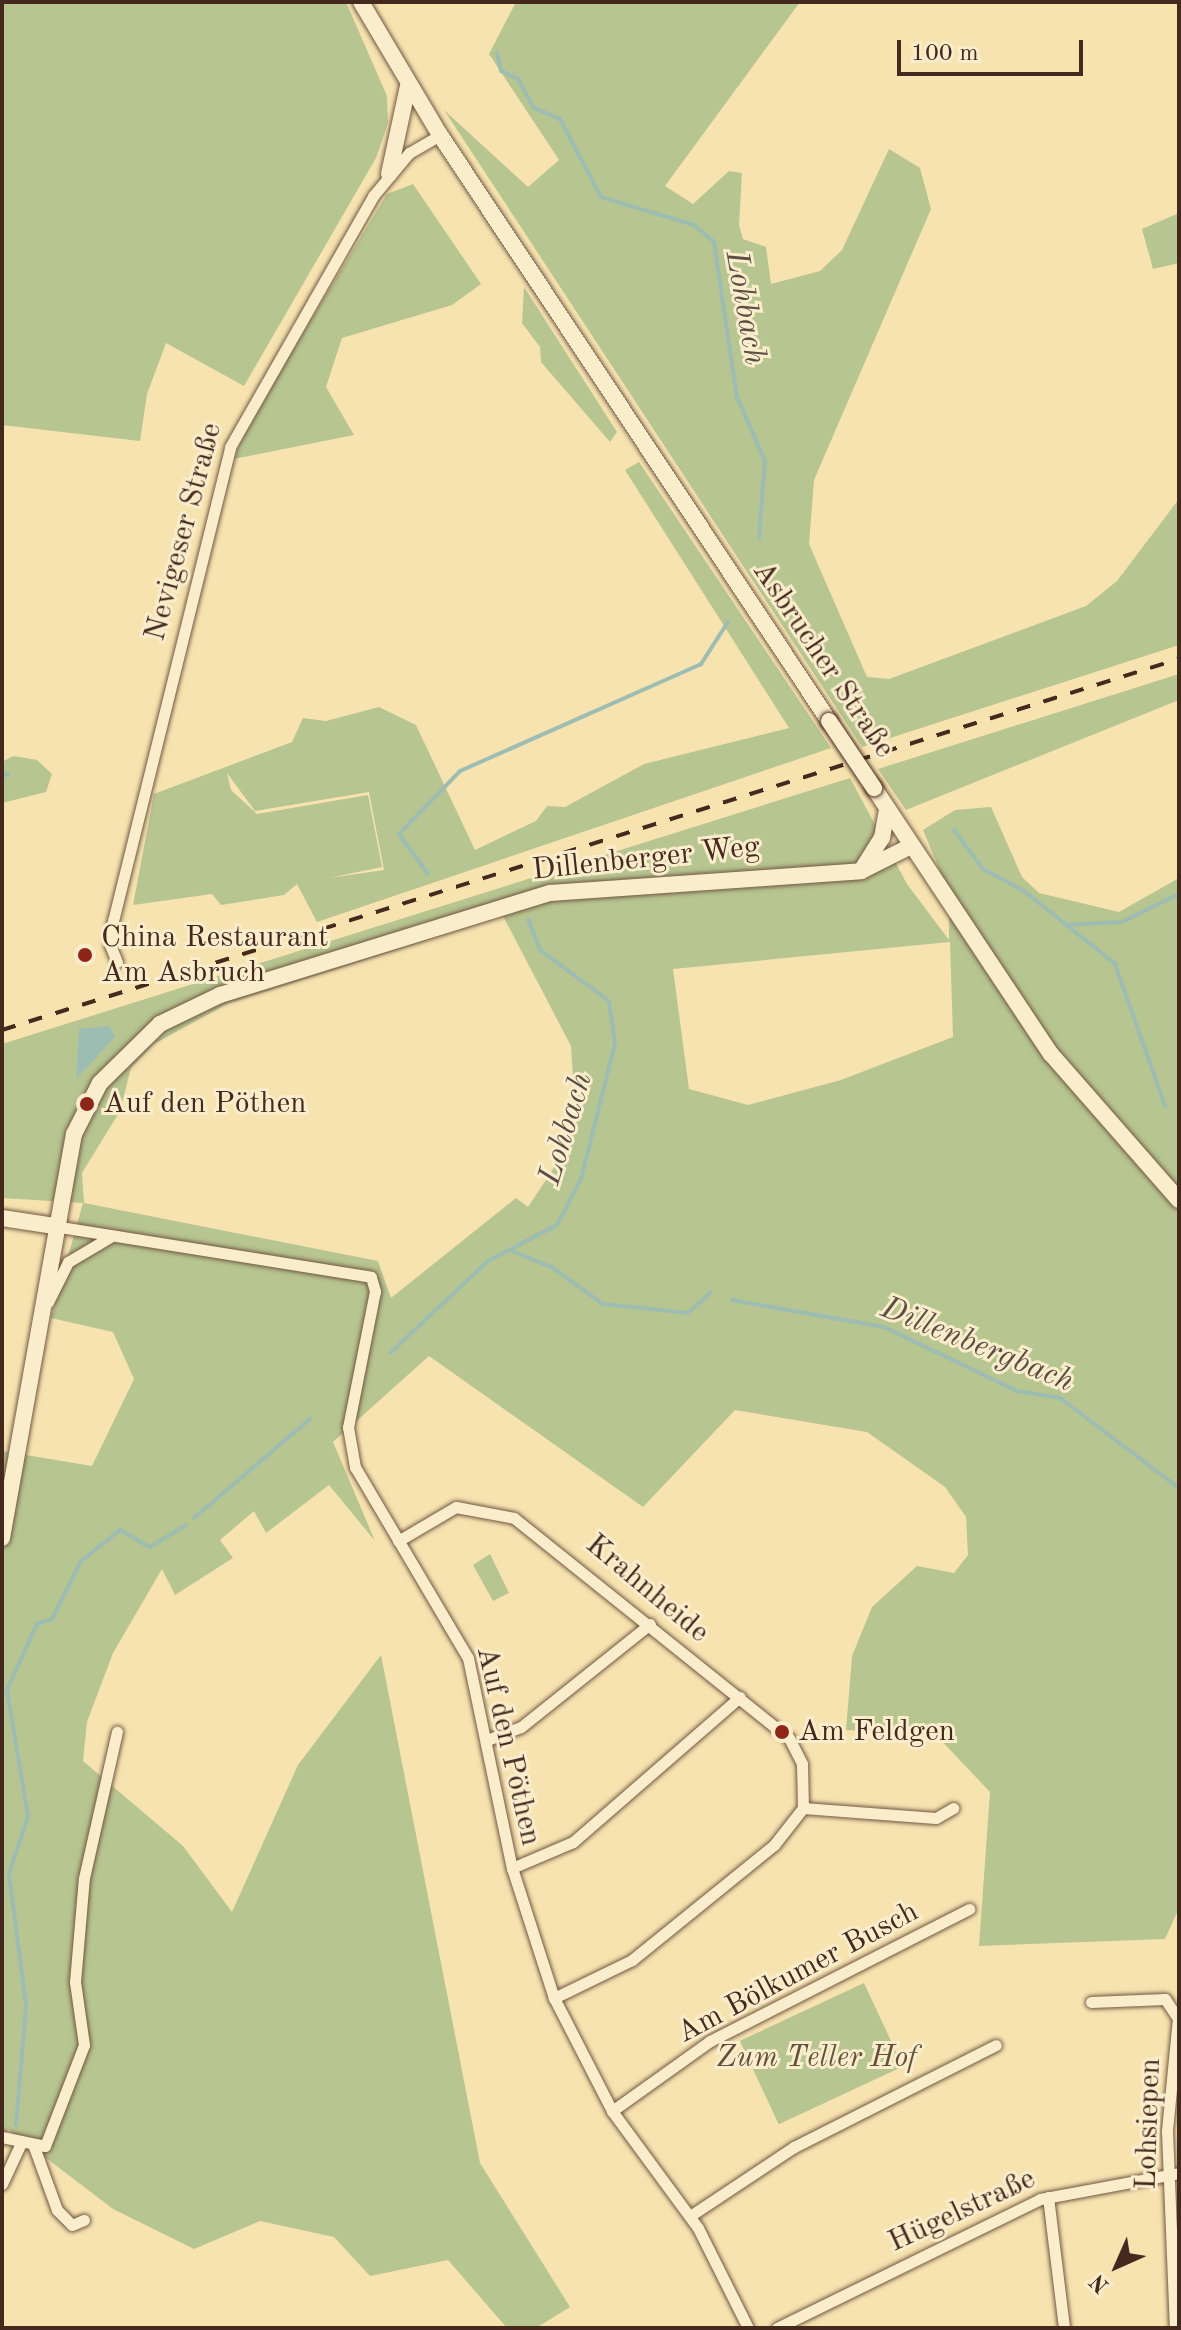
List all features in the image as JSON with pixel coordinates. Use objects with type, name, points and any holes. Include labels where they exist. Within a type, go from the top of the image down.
[{"type":"main road","points":[[361,2],[408,86],[440,135]]},
{"type":"main road","points":[[389,174],[408,86]]},
{"type":"main road","name":"Asbrucher Straße","points":[[440,135],[874,788],[909,847],[1091,1107],[1179,1200]]},
{"type":"main road","points":[[861,871],[882,838],[887,809]]},
{"type":"main road","name":"Dillenberger Weg","points":[[2,1538],[54,1226],[87,1104],[118,1060],[160,1024],[220,995],[496,906],[550,893],[861,871],[909,847]]},
{"type":"main road","points":[[2,1218],[54,1226]]},
{"type":"street","name":"Nevigeser Straße","points":[[117,962],[110,945],[113,921],[230,447],[389,174],[440,135]]},
{"type":"street","name":"Auf den Pöthen","points":[[54,1226],[371,1277],[375,1291],[348,1427],[367,1494],[454,1625],[487,1740],[512,1868],[554,1998],[612,2111],[690,2216],[748,2328]]},
{"type":"street","points":[[38,1323],[68,1262],[115,1235]]},
{"type":"street","name":"Krahnheide","points":[[398,1541],[438,1513],[494,1510],[565,1552],[789,1738],[802,1764],[803,1808]]},
{"type":"street","points":[[487,1740],[521,1727],[650,1624]]},
{"type":"street","points":[[512,1868],[573,1842],[740,1697]]},
{"type":"street","points":[[2,2137],[45,2146],[84,2045],[75,1982],[84,1878],[117,1732]]},
{"type":"street","points":[[554,1998],[606,1976],[656,1942],[774,1845],[803,1808],[936,1818],[953,1808]]},
{"type":"street","name":"Am Bölkumer Busch","points":[[612,2111],[710,2041],[969,1909]]},
{"type":"street","name":"Lohsiepen","points":[[1091,2002],[1165,1999],[1178,2018],[1174,2172],[1175,2328]]},
{"type":"street","points":[[690,2216],[794,2147],[996,2045]]},
{"type":"street","points":[[2,2184],[27,2144]]},
{"type":"street","points":[[27,2144],[57,2210],[72,2225],[84,2220]]},
{"type":"street","name":"Hügelstraße","points":[[777,2328],[1048,2197],[1174,2172]]},
{"type":"street","points":[[1048,2197],[1064,2328]]},
{"type":"green space","points":[[2,2],[346,2],[387,96],[388,123],[376,158],[244,386],[166,343],[147,394],[140,441],[2,425]]},
{"type":"green space","points":[[516,2],[800,2],[665,186],[693,204],[729,171],[742,173],[739,225],[743,239],[766,247],[771,284],[820,271],[842,250],[889,149],[920,168],[931,209],[814,480],[809,544],[867,677],[889,679],[1086,606],[1117,581],[1179,499],[1179,645],[862,747],[444,110],[528,187],[559,160],[489,54]]},
{"type":"green space","points":[[413,184],[481,284],[452,305],[342,338],[326,387],[354,435],[234,459],[248,424],[387,194]]},
{"type":"green space","points":[[1179,213],[1179,263],[1153,269],[1142,229]]},
{"type":"green space","points":[[524,287],[617,432],[610,442],[541,362],[540,347],[522,323]]},
{"type":"green space","points":[[639,462],[831,748],[317,922],[297,884],[284,895],[221,905],[212,894],[133,905],[154,794],[292,742],[303,718],[326,721],[379,707],[416,725],[475,850],[536,821],[547,806],[565,807],[644,764],[789,728],[625,470]],"holes":[[[227,773],[255,811],[369,792],[384,870],[329,878],[382,867],[368,795],[257,814],[231,790]]]},
{"type":"green space","points":[[1179,674],[1179,700],[906,810],[878,769]]},
{"type":"green space","points":[[13,756],[37,760],[52,774],[46,792],[2,803],[2,762]]},
{"type":"green space","points":[[850,778],[907,884],[949,940],[949,892],[923,830],[955,810],[991,807],[1022,877],[1039,893],[1119,912],[1179,878],[1179,1908],[1165,1939],[979,1946],[990,1792],[935,1734],[846,1730],[852,1656],[872,1607],[917,1566],[954,1573],[968,1555],[966,1517],[945,1487],[867,1432],[735,1410],[643,1507],[429,1356],[333,1442],[375,1541],[329,1485],[266,1533],[254,1511],[220,1540],[233,1558],[175,1595],[162,1569],[113,1653],[87,1722],[83,1761],[183,1846],[232,1912],[298,1765],[381,1655],[480,2163],[570,2307],[536,2328],[507,2328],[448,2260],[370,2276],[334,2237],[260,2221],[194,2249],[113,2209],[8,2129],[2,2140],[2,1451],[92,1466],[134,1379],[113,1332],[51,1318],[83,1203],[2,1198],[2,1044]],"holes":[[[503,916],[571,1046],[575,1109],[553,1169],[528,1207],[516,1198],[391,1298],[378,1261],[84,1203],[82,1173],[120,1111],[131,1068],[154,1044],[227,1004]],[[950,942],[953,1037],[841,1080],[748,1105],[689,1089],[673,969]]]},
{"type":"green space","points":[[490,1554],[509,1593],[493,1601],[473,1565]]},
{"type":"green space","name":"Zum Teller Hof","points":[[864,1983],[903,2066],[779,2124],[740,2041]]},
{"type":"water","points":[[109,1026],[115,1037],[76,1079],[79,1029]]},
{"type":"waterway","name":"Lohbach","points":[[497,53],[501,71],[518,79],[534,108],[560,119],[601,197],[694,225],[714,242],[737,397],[765,461],[759,538]]},
{"type":"waterway","name":"Lohbach","points":[[428,874],[399,834],[460,771],[701,664],[728,622]]},
{"type":"waterway","points":[[2,777],[8,774]]},
{"type":"waterway","points":[[954,830],[983,869],[1024,891],[1115,964],[1165,1106]]},
{"type":"waterway","points":[[1065,925],[1122,922],[1179,894]]},
{"type":"waterway","name":"Lohbach","points":[[390,1353],[488,1261],[557,1225],[581,1179],[615,1044],[609,1001],[540,950],[528,919]]},
{"type":"waterway","name":"Dillenbergbach","points":[[510,1250],[553,1268],[603,1304],[688,1313],[711,1292]]},
{"type":"waterway","name":"Dillenbergbach","points":[[732,1300],[884,1327],[1017,1391],[1060,1398],[1179,1488]]},
{"type":"waterway","name":"Lohbach","points":[[194,1518],[310,1419]]},
{"type":"waterway","name":"Lohbach","points":[[16,2125],[26,2005],[9,1874],[28,1816],[7,1690],[37,1624],[52,1619],[81,1561],[120,1530],[150,1547],[186,1525]]},
{"type":"railway","points":[[2,1030],[1179,659]]},
{"type":"place","name":"China Restaurant Am Asbruch","points":[[85,955]]},
{"type":"place","name":"Auf den Pöthen","points":[[87,1104]]},
{"type":"place","name":"Am Feldgen","points":[[782,1732]]}]
